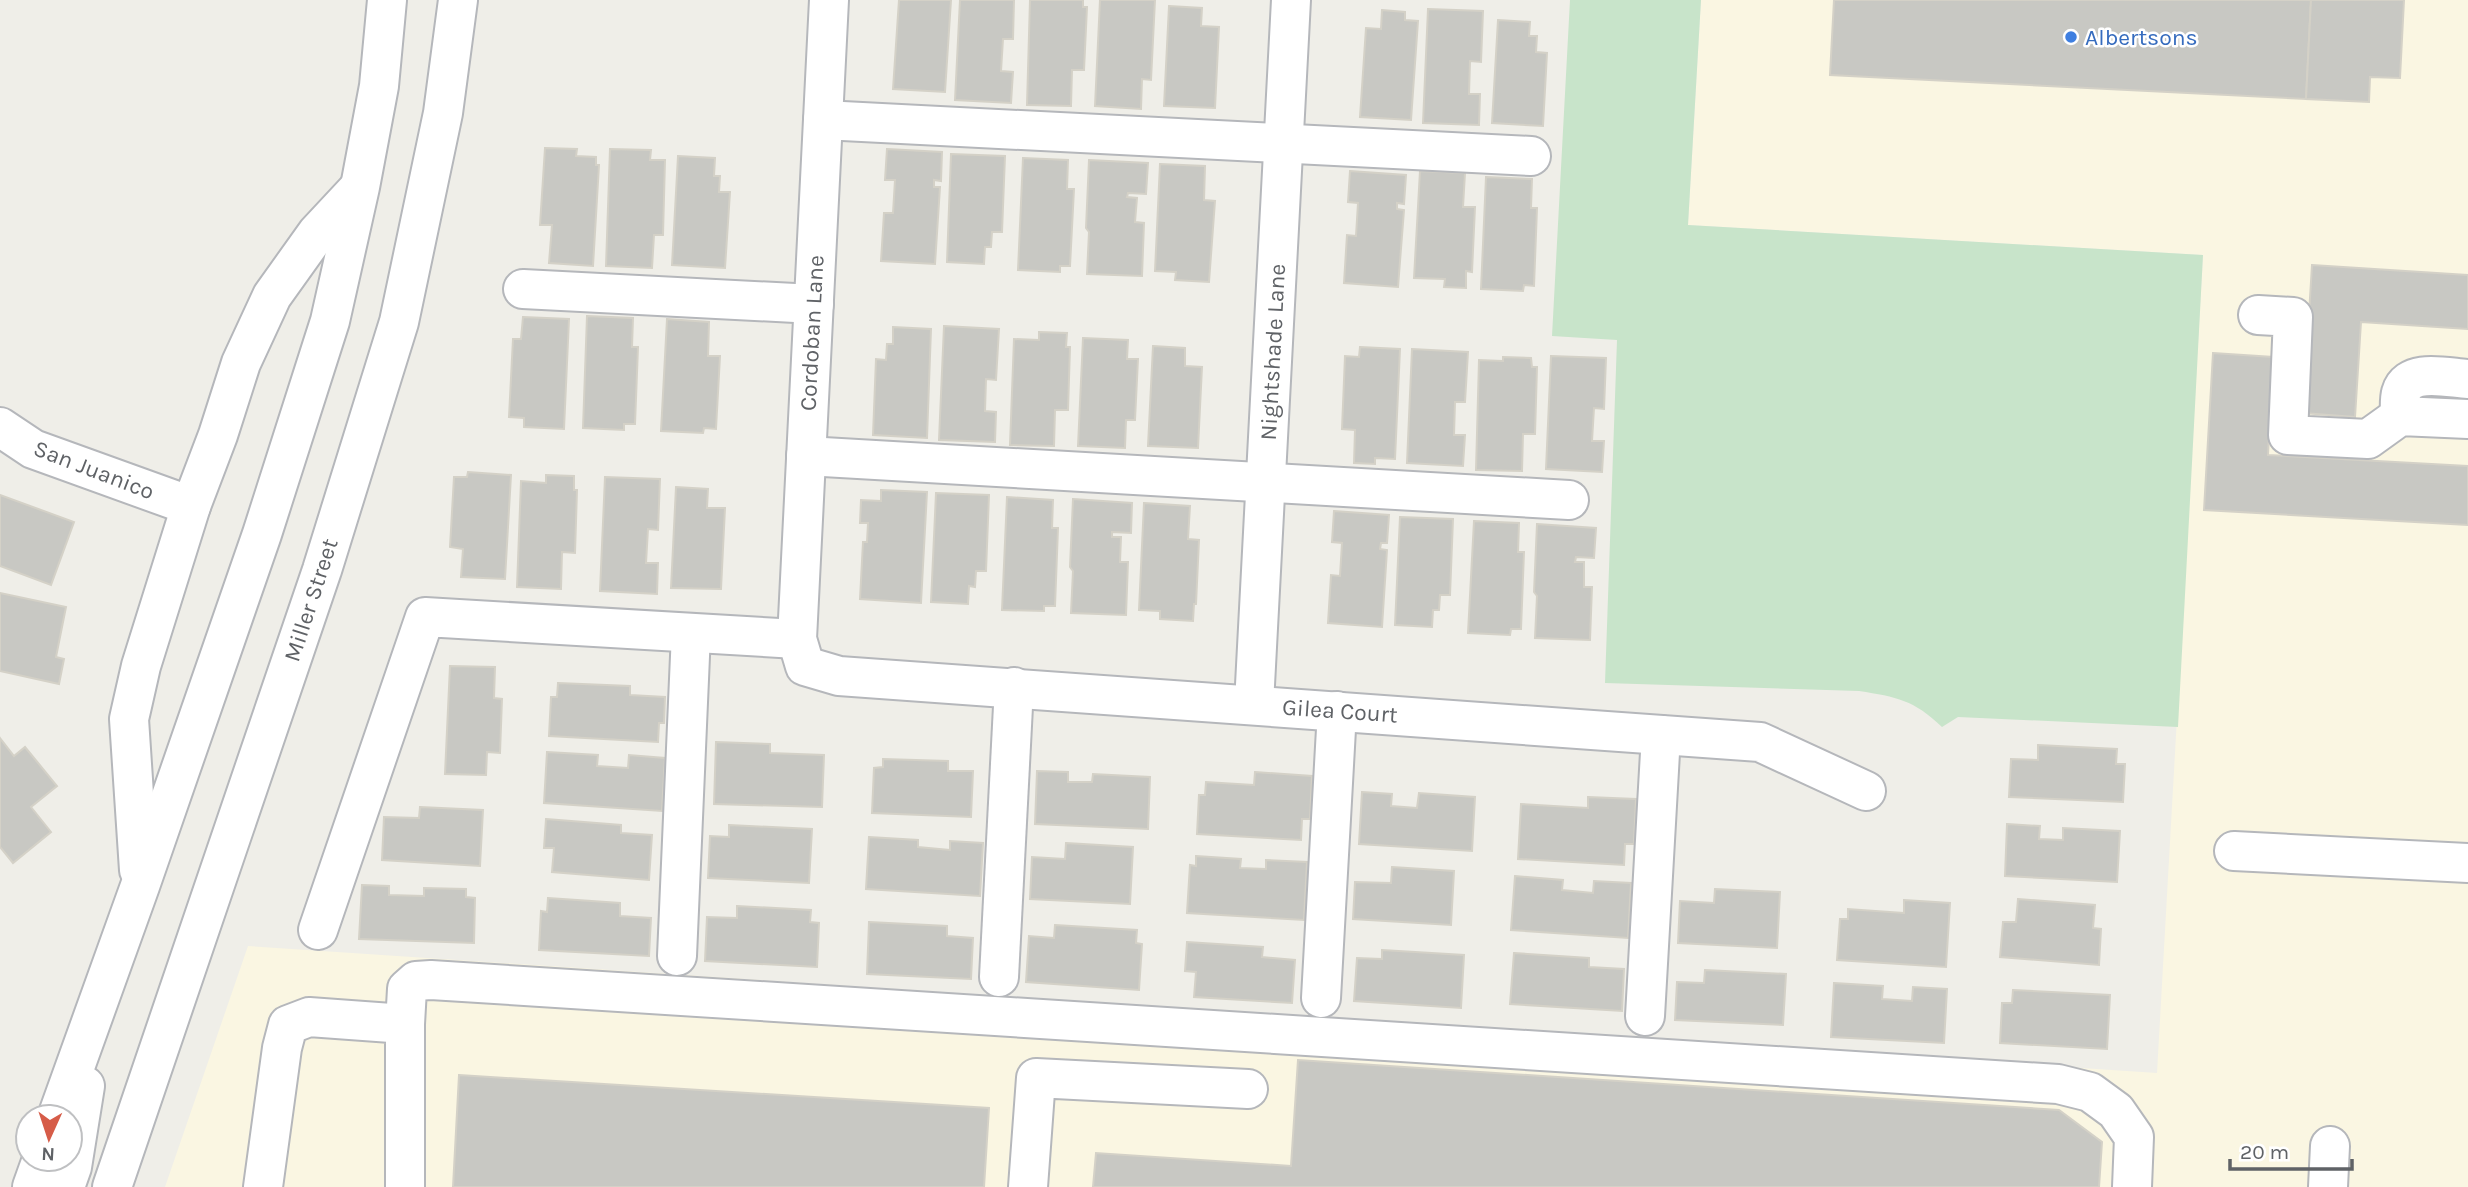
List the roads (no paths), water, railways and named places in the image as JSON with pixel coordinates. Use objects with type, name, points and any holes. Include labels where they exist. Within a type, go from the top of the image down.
[{"type":"street","points":[[62,1103],[141,886],[262,534],[330,321],[379,86],[387,0]]},
{"type":"street","name":"Miller Street","points":[[111,1187],[322,570],[399,323],[443,113],[458,0]]},
{"type":"street","name":"Cordoban Lane","points":[[801,652],[806,456],[830,0]]},
{"type":"street","name":"Nightshade Lane","points":[[1254,704],[1291,0]]},
{"type":"street","points":[[823,120],[1531,156]]},
{"type":"street","points":[[141,886],[129,719],[141,666],[191,506],[241,363],[272,296],[317,233],[360,187]]},
{"type":"street","points":[[523,289],[814,304]]},
{"type":"street","points":[[2258,315],[2293,317],[2288,435],[2368,439],[2400,416],[2468,419]]},
{"type":"street","points":[[2400,416],[2401,393],[2406,383],[2418,376],[2468,379]]},
{"type":"street","name":"San Juanico","points":[[0,427],[33,449],[191,506]]},
{"type":"street","points":[[806,456],[1569,500]]},
{"type":"street","name":"Gilea Court","points":[[318,930],[425,617],[691,633],[801,652],[839,676],[1760,742],[1866,791]]},
{"type":"street","points":[[677,956],[691,633]]},
{"type":"street","points":[[999,978],[1014,688]]},
{"type":"street","points":[[1321,998],[1336,710]]},
{"type":"street","points":[[1645,1016],[1661,735]]},
{"type":"street","points":[[2234,851],[2468,863]]},
{"type":"street","points":[[405,1187],[407,989],[416,981],[431,980],[2058,1084],[2090,1092],[2116,1111],[2134,1137],[2132,1187]]},
{"type":"street","points":[[65,1187],[72,1167],[97,1007]]},
{"type":"street","points":[[263,1187],[282,1048],[288,1025],[309,1017],[405,1024]]},
{"type":"street","points":[[1028,1187],[1041,1018]]},
{"type":"street","points":[[1037,1078],[1248,1090]]},
{"type":"street","points":[[2329,1187],[2330,1146]]},
{"type":"place","name":"Albertsons","points":[[2071,37]]}]
